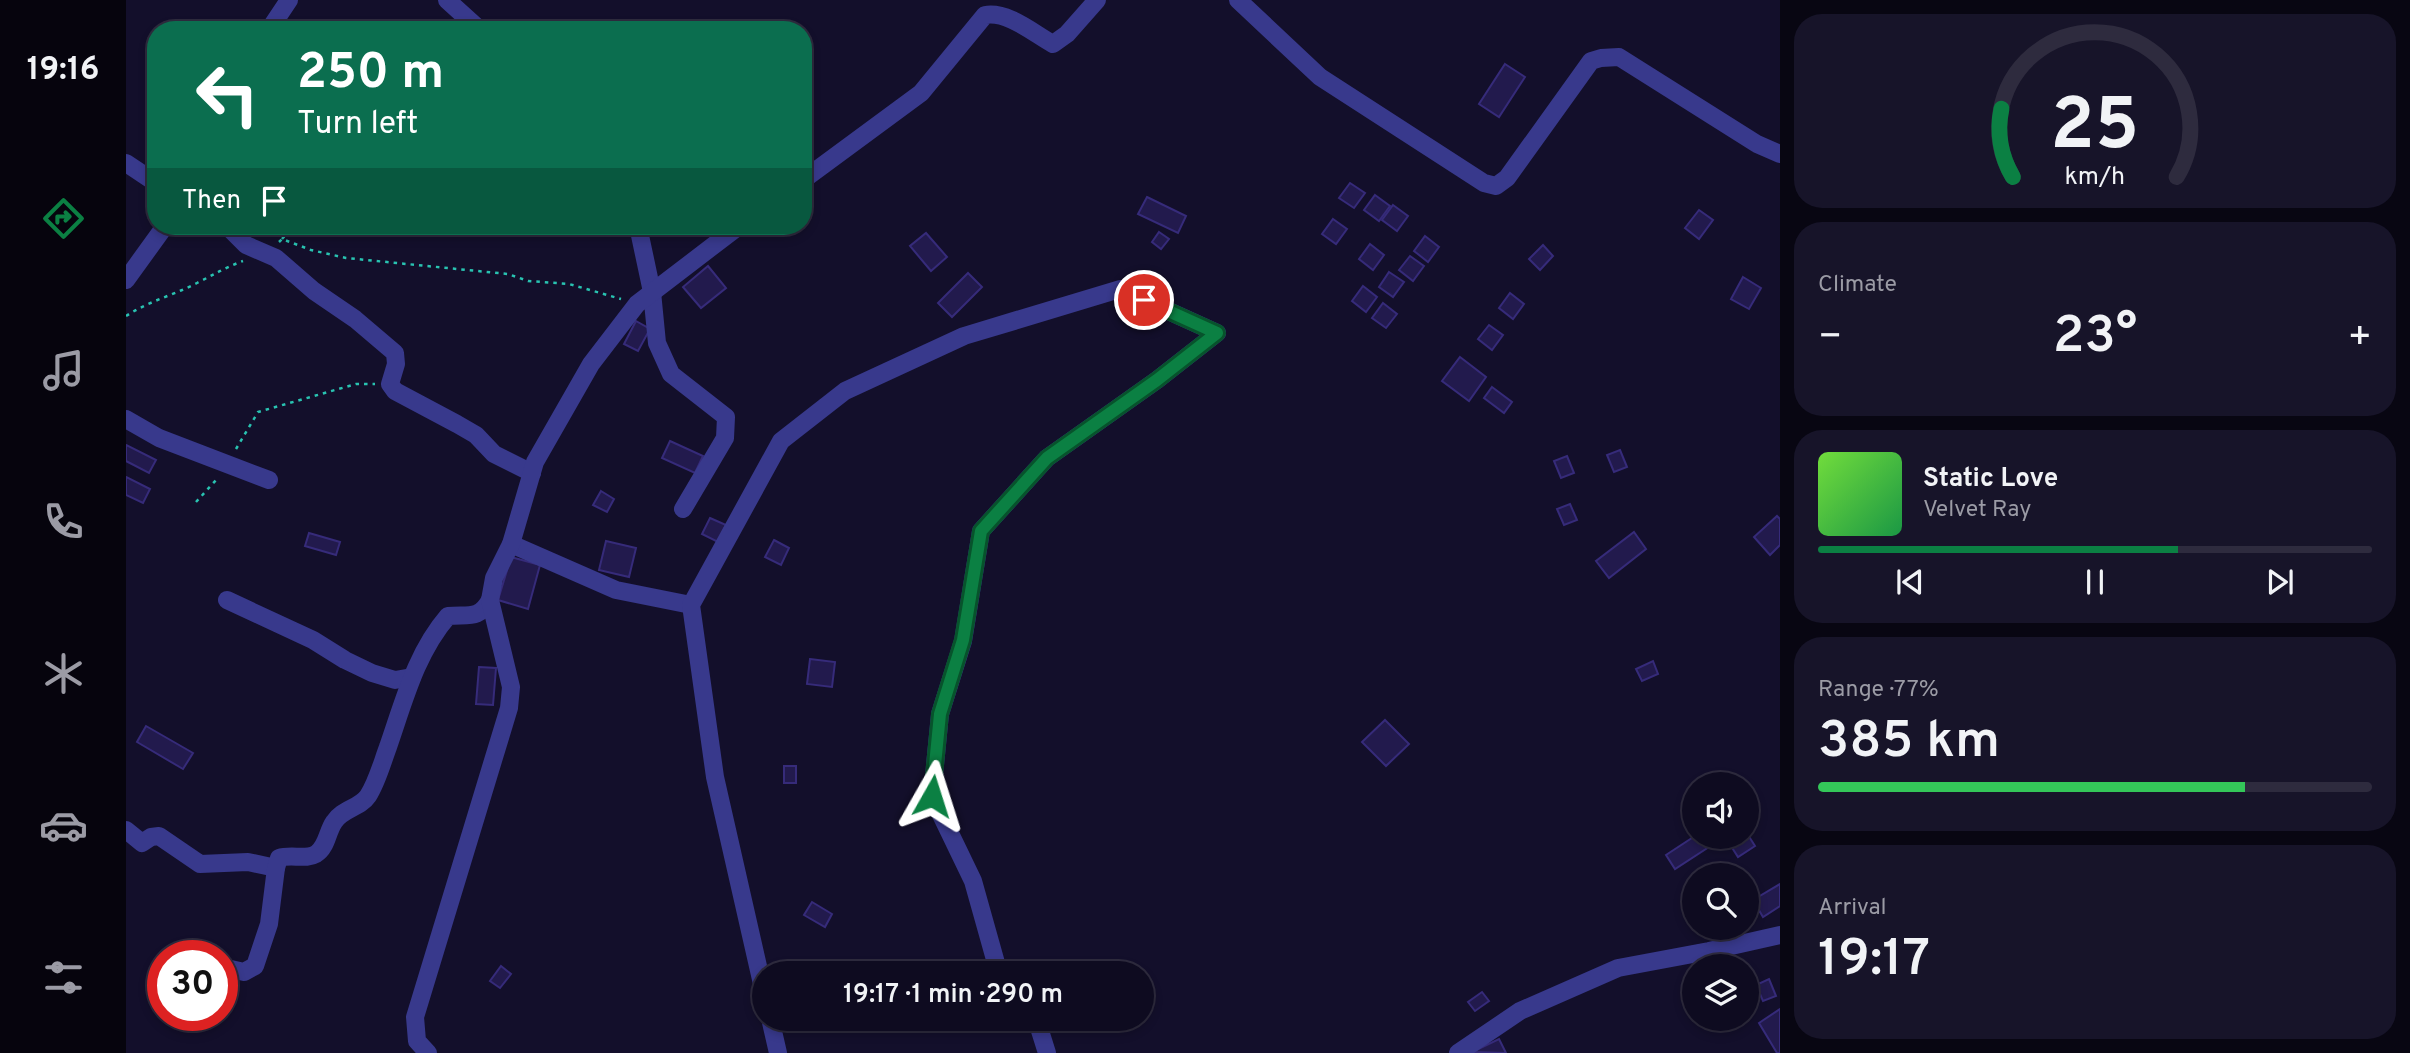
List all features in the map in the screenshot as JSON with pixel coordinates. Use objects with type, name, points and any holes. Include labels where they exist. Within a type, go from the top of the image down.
[{"type":"street","points":[[275,21],[289,0]]},
{"type":"street","points":[[447,0],[470,21]]},
{"type":"street","points":[[812,173],[921,93],[985,15],[995,13],[1005,17],[1053,44],[1067,34],[1097,0]]},
{"type":"street","points":[[1238,0],[1320,77],[1484,183],[1496,186],[1507,178],[1591,61],[1601,58],[1619,57],[1757,144],[1780,154]]},
{"type":"street","points":[[126,163],[147,177]]},
{"type":"street","points":[[126,280],[158,235]]},
{"type":"street","points":[[236,235],[246,245],[276,258],[314,291],[355,319],[395,354],[396,364],[390,384],[395,391],[476,435],[494,454],[531,473]]},
{"type":"street","points":[[639,235],[644,298],[657,343],[671,374],[726,417],[725,439],[683,509]]},
{"type":"street","points":[[238,971],[244,972],[255,967],[269,925],[279,859],[316,854],[323,848],[334,821],[367,798],[382,764],[412,677],[431,639],[448,616],[475,615],[484,610],[490,600],[494,578],[511,544],[535,462],[592,365],[644,298],[727,235]]},
{"type":"street","points":[[757,961],[715,777],[691,605],[781,441],[845,391],[964,336],[1120,289],[1217,333],[1157,380],[1047,458],[981,531],[963,640],[940,714],[932,796],[973,881],[995,961]]},
{"type":"street","points":[[126,419],[159,438],[269,480]]},
{"type":"street","points":[[511,544],[617,590],[691,605]]},
{"type":"street","points":[[227,600],[313,640],[372,673],[395,680],[412,677]]},
{"type":"street","points":[[428,1053],[417,1041],[415,1017],[509,708],[511,687],[490,600]]},
{"type":"street","points":[[126,830],[142,843],[151,837],[159,836],[200,864],[248,862],[276,869]]},
{"type":"street","points":[[1458,1053],[1520,1011],[1618,968],[1780,935]]},
{"type":"street","points":[[773,1031],[778,1053]]},
{"type":"street","points":[[1040,1031],[1047,1053]]},
{"type":"path","points":[[126,316],[143,305],[197,283],[219,269],[266,254],[285,235]]},
{"type":"path","points":[[282,239],[311,250],[346,258],[508,274],[528,281],[644,298]]},
{"type":"path","points":[[195,502],[218,478],[258,412],[356,384],[390,384]]},
{"type":"building","points":[[1505,64],[1525,77],[1499,117],[1479,104]]},
{"type":"building","points":[[1350,183],[1365,193],[1354,208],[1339,198]]},
{"type":"building","points":[[1375,195],[1390,206],[1379,221],[1364,210]]},
{"type":"building","points":[[1147,197],[1186,216],[1178,233],[1138,214]]},
{"type":"building","points":[[1393,205],[1408,216],[1397,231],[1382,220]]},
{"type":"building","points":[[1699,210],[1713,220],[1699,239],[1685,228]]},
{"type":"building","points":[[1333,219],[1347,229],[1336,244],[1322,234]]},
{"type":"building","points":[[1159,232],[1169,239],[1161,249],[1152,242]]},
{"type":"building","points":[[926,233],[947,257],[931,271],[910,246]]},
{"type":"building","points":[[1425,236],[1439,247],[1428,262],[1414,251]]},
{"type":"building","points":[[1370,244],[1384,255],[1373,270],[1359,259]]},
{"type":"building","points":[[1543,245],[1553,256],[1540,270],[1529,259]]},
{"type":"building","points":[[1410,256],[1424,266],[1413,281],[1399,270]]},
{"type":"building","points":[[708,266],[726,288],[701,308],[683,287]]},
{"type":"building","points":[[1389,272],[1404,282],[1393,297],[1379,287]]},
{"type":"building","points":[[968,273],[982,287],[952,317],[938,303]]},
{"type":"building","points":[[1743,277],[1761,288],[1749,309],[1731,299]]},
{"type":"building","points":[[1363,286],[1377,297],[1366,312],[1352,301]]},
{"type":"building","points":[[1510,293],[1524,304],[1513,319],[1499,308]]},
{"type":"building","points":[[1383,303],[1397,314],[1386,328],[1372,318]]},
{"type":"building","points":[[636,321],[650,329],[638,351],[624,344]]},
{"type":"building","points":[[1489,325],[1503,335],[1492,350],[1478,339]]},
{"type":"building","points":[[1460,357],[1486,377],[1469,401],[1442,381]]},
{"type":"building","points":[[1492,387],[1512,402],[1504,413],[1484,398]]},
{"type":"building","points":[[670,441],[703,456],[695,473],[662,458]]},
{"type":"building","points":[[126,445],[156,460],[149,473],[126,461]]},
{"type":"building","points":[[1620,450],[1627,467],[1614,472],[1607,455]]},
{"type":"building","points":[[1567,456],[1574,473],[1561,478],[1554,461]]},
{"type":"building","points":[[126,477],[150,489],[143,503],[126,495]]},
{"type":"building","points":[[601,491],[614,499],[607,512],[593,505]]},
{"type":"building","points":[[1570,504],[1577,520],[1564,525],[1557,509]]},
{"type":"building","points":[[1777,516],[1780,519],[1780,545],[1770,555],[1754,537]]},
{"type":"building","points":[[710,518],[726,525],[718,542],[702,534]]},
{"type":"building","points":[[1634,532],[1646,549],[1609,578],[1596,561]]},
{"type":"building","points":[[309,533],[340,542],[336,555],[305,546]]},
{"type":"building","points":[[774,540],[789,548],[781,565],[765,557]]},
{"type":"building","points":[[606,541],[636,548],[629,577],[599,570]]},
{"type":"building","points":[[511,557],[540,565],[528,609],[498,600]]},
{"type":"building","points":[[810,659],[835,662],[832,687],[807,684]]},
{"type":"building","points":[[1653,661],[1658,674],[1642,681],[1636,669]]},
{"type":"building","points":[[479,667],[496,668],[493,705],[476,704]]},
{"type":"building","points":[[1385,720],[1409,744],[1386,766],[1362,742]]},
{"type":"building","points":[[146,726],[193,753],[183,769],[137,742]]},
{"type":"building","points":[[784,766],[796,766],[796,783],[784,783]]},
{"type":"building","points":[[1682,845],[1682,849],[1706,849],[1675,869],[1666,855]]},
{"type":"building","points":[[1733,849],[1750,849],[1738,857]]},
{"type":"building","points":[[1780,884],[1780,906],[1763,917],[1759,910],[1759,896]]},
{"type":"building","points":[[812,902],[832,914],[825,927],[804,915]]},
{"type":"building","points":[[501,966],[511,974],[500,988],[490,981]]},
{"type":"building","points":[[1769,979],[1776,996],[1763,1001],[1759,984]]},
{"type":"building","points":[[1482,992],[1489,1001],[1475,1011],[1468,1002]]},
{"type":"building","points":[[1780,1009],[1780,1053],[1777,1053],[1759,1023]]},
{"type":"building","points":[[1499,1039],[1506,1053],[1472,1052]]},
{"type":"route","points":[[932,796],[940,714],[963,640],[981,531],[1047,458],[1157,380],[1217,333],[1144,300]]}]
